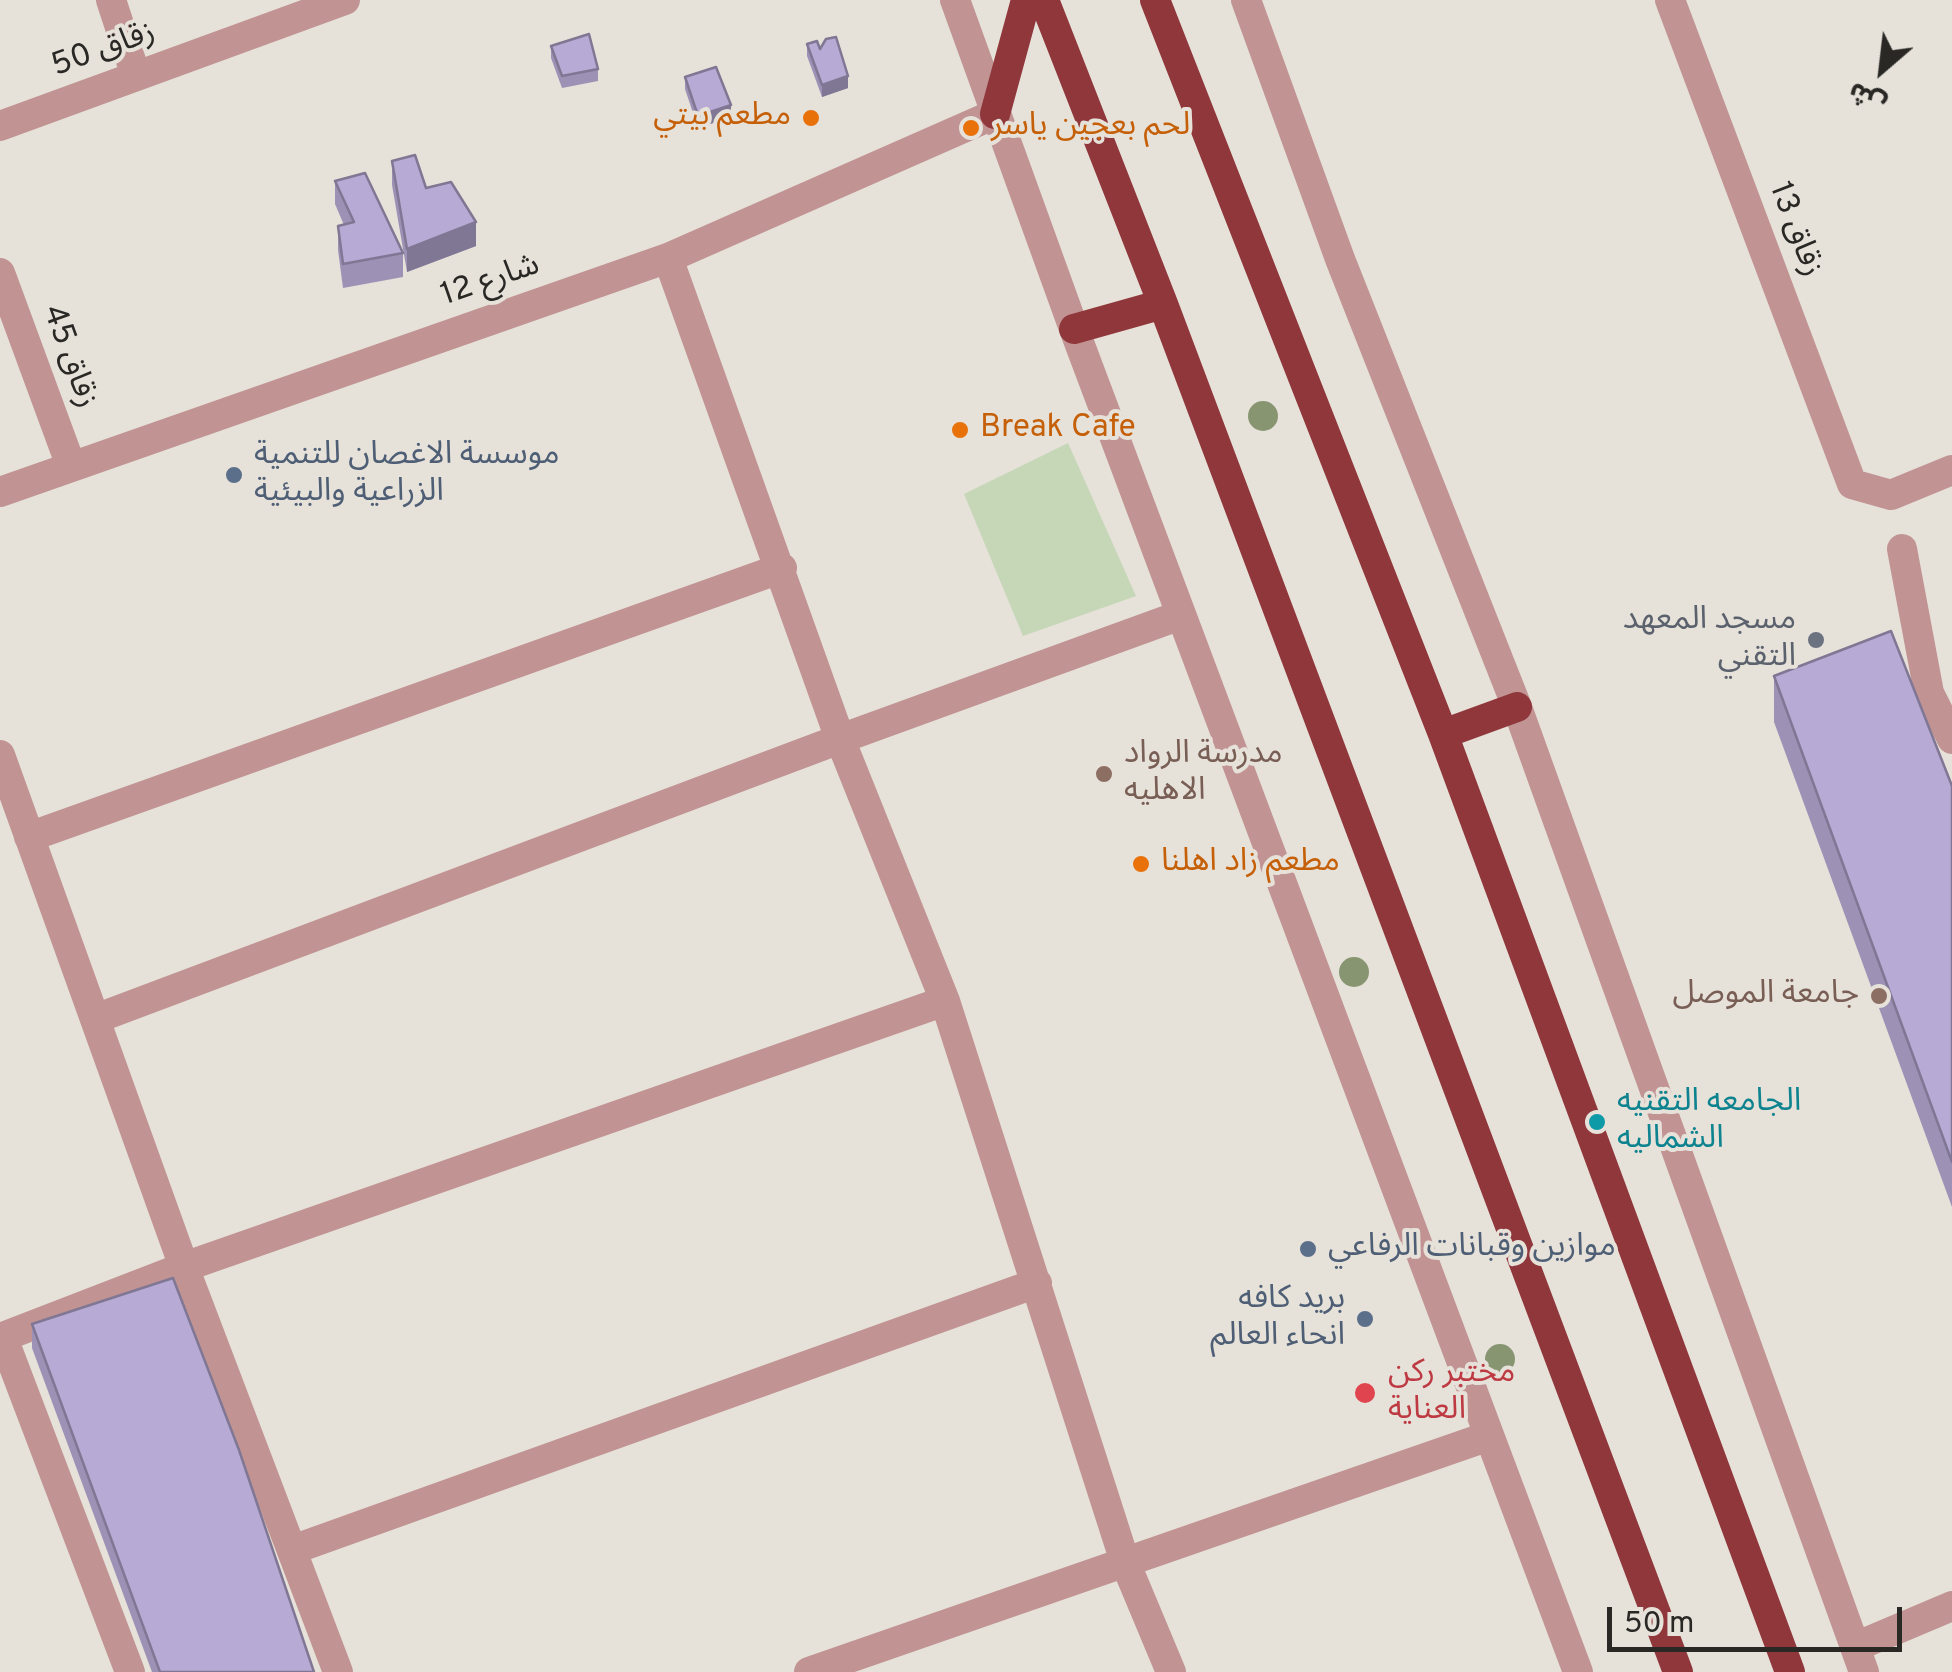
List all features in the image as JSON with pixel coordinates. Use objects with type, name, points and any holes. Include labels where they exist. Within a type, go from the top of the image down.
[{"type":"highway","points":[[995,114],[1026,0]]},
{"type":"highway","points":[[1044,0],[1163,304],[1678,1672]]},
{"type":"highway","points":[[1155,0],[1442,734],[1790,1672]]},
{"type":"highway","points":[[1074,329],[1163,304]]},
{"type":"highway","points":[[1442,734],[1517,707]]},
{"type":"street","points":[[111,0],[136,76]]},
{"type":"street","name":"زقاق 50","points":[[0,126],[345,0]]},
{"type":"street","points":[[955,0],[1074,329],[1578,1672]]},
{"type":"street","points":[[1246,0],[1340,259],[1517,707],[1859,1660],[1952,1606]]},
{"type":"street","name":"زقاق 13","points":[[1670,0],[1852,484],[1891,495],[1952,470]]},
{"type":"street","name":"شارع 12","points":[[0,492],[668,258],[995,114]]},
{"type":"street","points":[[668,258],[840,738],[945,1001],[1125,1562],[1171,1672]]},
{"type":"street","name":"زقاق 45","points":[[0,272],[71,466]]},
{"type":"street","points":[[1902,549],[1930,694],[1952,739]]},
{"type":"street","points":[[29,836],[782,568]]},
{"type":"street","points":[[94,1019],[840,738],[1182,614]]},
{"type":"street","points":[[3,774],[338,1672]]},
{"type":"street","points":[[130,1672],[1,1338],[184,1267],[945,1001]]},
{"type":"street","points":[[292,1550],[1037,1282]]},
{"type":"street","points":[[808,1672],[1489,1436]]},
{"type":"green space","points":[[1068,443],[1136,596],[1023,636],[964,494]]},
{"type":"building","points":[[589,34],[598,69],[562,76],[551,46]]},
{"type":"building","points":[[836,37],[848,76],[822,85],[807,44],[817,41],[820,49],[826,39]]},
{"type":"building","points":[[716,67],[731,105],[698,116],[685,77]]},
{"type":"building","points":[[415,155],[426,188],[451,182],[476,222],[407,249],[392,161]]},
{"type":"building","points":[[365,173],[403,253],[343,264],[338,226],[354,222],[335,181]]},
{"type":"building","points":[[1891,631],[1952,786],[1952,1162],[1774,676]]},
{"type":"building","points":[[173,1278],[239,1450],[314,1672],[160,1672],[32,1324]]},
{"type":"place","name":"مطعم بيتي","points":[[811,118]]},
{"type":"place","name":"لحم بعجين ياسر","points":[[971,128]]},
{"type":"place","name":"Break Cafe","points":[[960,430]]},
{"type":"place","name":"موسسة الاغصان للتنمية الزراعية والبيئية","points":[[234,475]]},
{"type":"place","name":"مسجد المعهد التقني","points":[[1816,640]]},
{"type":"place","name":"مدرسة الرواد الاهليه","points":[[1104,774]]},
{"type":"place","name":"مطعم زاد اهلنا","points":[[1141,864]]},
{"type":"place","name":"جامعة الموصل","points":[[1879,996]]},
{"type":"place","name":"الجامعه التقنيه الشماليه","points":[[1597,1122]]},
{"type":"place","name":"موازين وقبانات الرفاعي","points":[[1308,1249]]},
{"type":"place","name":"بريد كافه انحاء العالم","points":[[1365,1319]]},
{"type":"place","name":"مختبر ركن العناية","points":[[1365,1393]]}]
